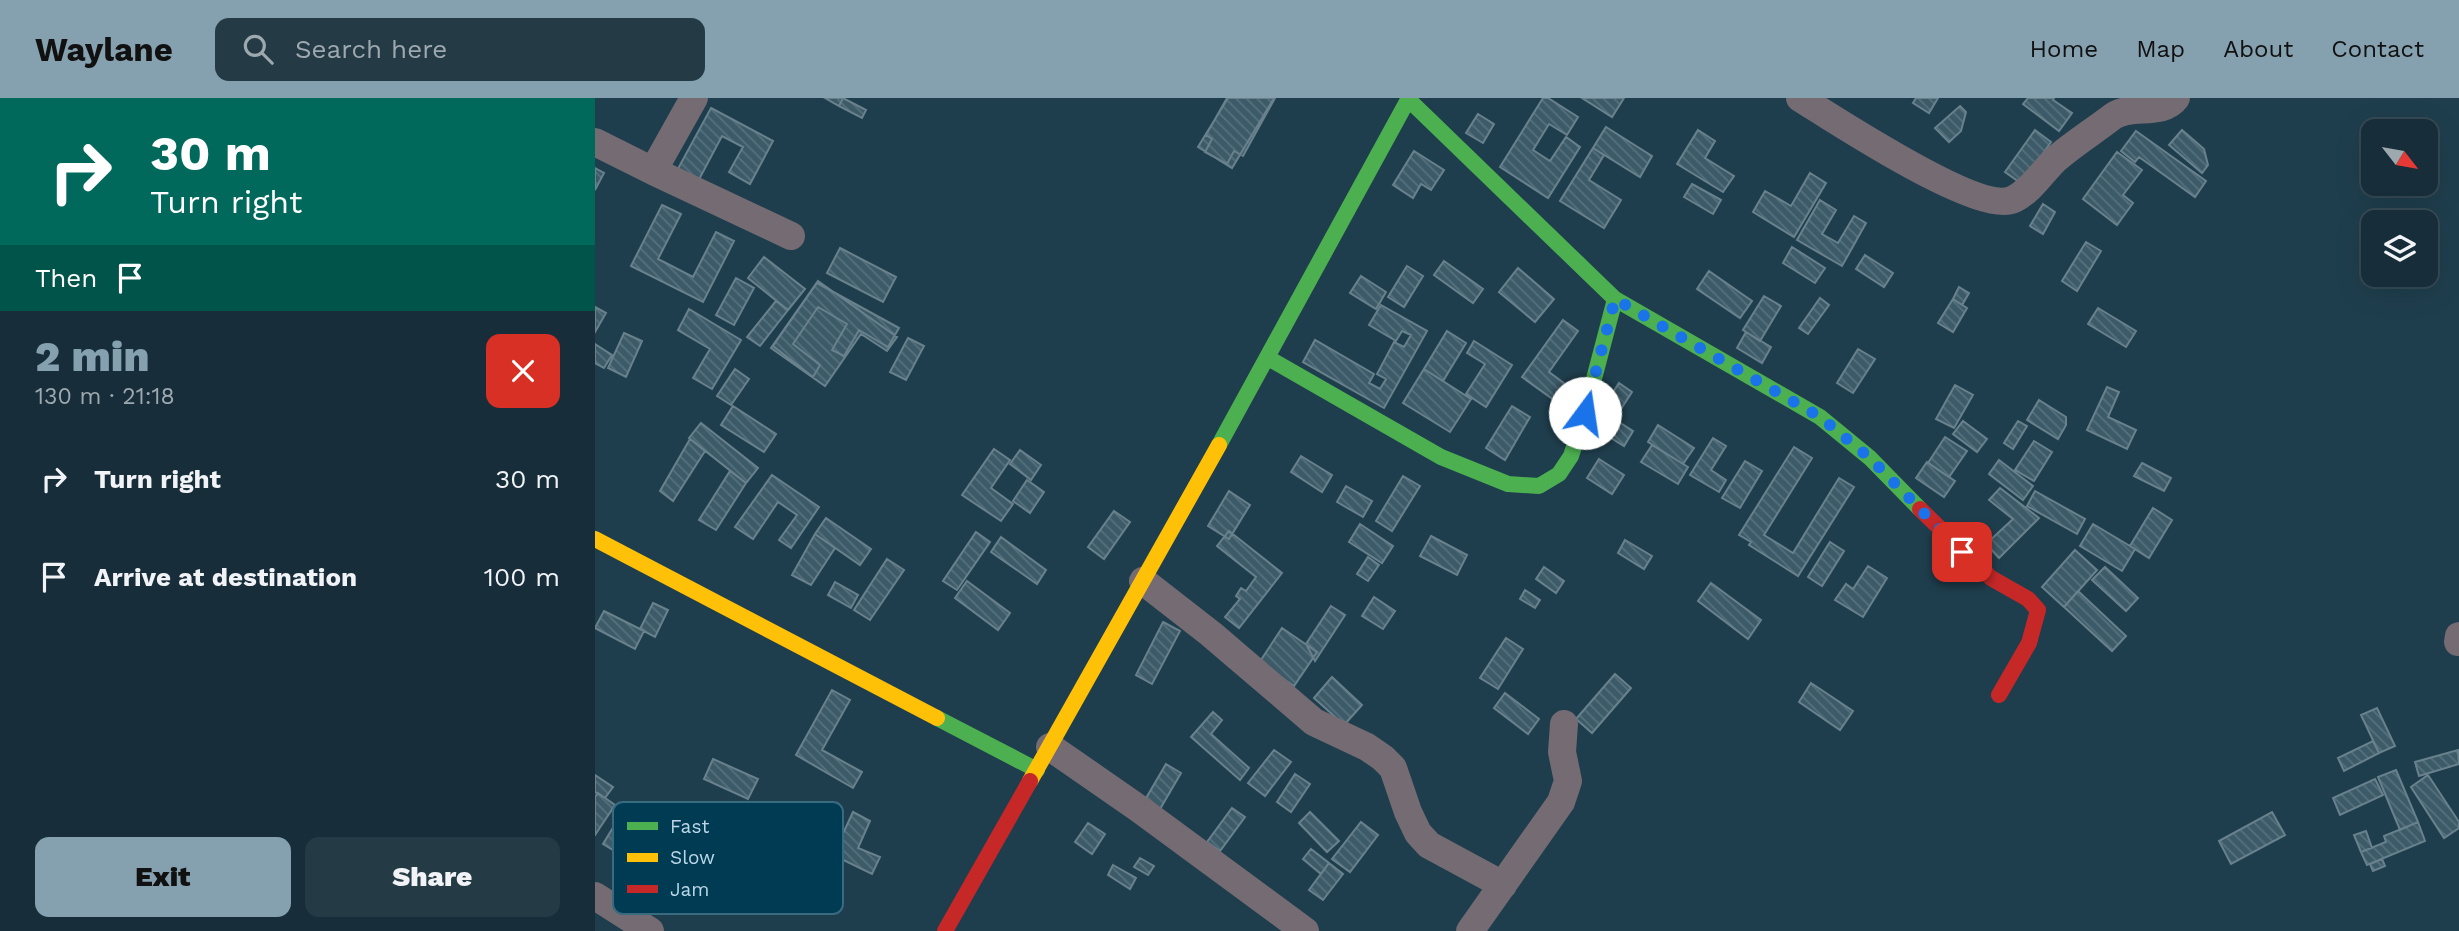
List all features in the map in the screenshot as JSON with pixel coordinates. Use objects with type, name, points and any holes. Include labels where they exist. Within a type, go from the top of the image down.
[{"type":"street","points":[[653,171],[694,98]]},
{"type":"street","points":[[1800,98],[1895,157],[1973,195],[2000,202],[2014,200],[2057,158],[2116,114],[2132,109],[2150,109],[2172,103],[2176,98]]},
{"type":"street","points":[[945,931],[1268,358],[1409,99],[1615,299],[1820,417],[1870,458],[1991,578],[2028,598],[2038,610],[2037,621],[2029,643],[1999,695]]},
{"type":"street","points":[[595,142],[792,236]]},
{"type":"street","points":[[1268,358],[1441,457],[1508,484],[1539,486],[1559,474],[1571,456],[1615,299]]},
{"type":"street","points":[[595,538],[1138,808],[1305,931]]},
{"type":"street","points":[[1143,582],[1211,634],[1314,722],[1367,747],[1383,758],[1393,768],[1418,833],[1429,845],[1503,886]]},
{"type":"street","points":[[1470,931],[1562,802],[1568,781],[1562,752],[1565,724]]},
{"type":"street","points":[[595,897],[613,908]]},
{"type":"street","points":[[622,914],[650,931]]},
{"type":"building","points":[[825,98],[843,98],[839,106]]},
{"type":"building","points":[[843,98],[866,110],[862,118],[839,106]]},
{"type":"building","points":[[1227,98],[1275,98],[1243,156],[1234,151],[1227,164],[1205,152],[1212,139],[1206,135]]},
{"type":"building","points":[[1228,98],[1274,98],[1232,168],[1198,147]]},
{"type":"building","points":[[1543,98],[1548,98],[1578,117],[1567,135],[1549,124],[1533,150],[1550,161],[1566,137],[1580,147],[1548,198],[1500,167]]},
{"type":"building","points":[[1582,98],[1624,98],[1612,117]]},
{"type":"building","points":[[1916,98],[1938,98],[1929,113],[1913,103]]},
{"type":"building","points":[[2028,98],[2054,98],[2053,100],[2072,113],[2059,131],[2023,104]]},
{"type":"building","points":[[1960,106],[1966,112],[1961,131],[1949,142],[1935,128]]},
{"type":"building","points":[[711,108],[773,141],[750,184],[729,172],[743,147],[722,136],[695,187],[674,176]]},
{"type":"building","points":[[1478,114],[1494,124],[1483,143],[1466,133]]},
{"type":"building","points":[[1606,127],[1652,156],[1640,177],[1593,148]]},
{"type":"building","points":[[1698,130],[1715,141],[1705,158],[1734,176],[1723,192],[1677,164]]},
{"type":"building","points":[[2035,130],[2051,142],[2022,184],[2005,172]]},
{"type":"building","points":[[2182,130],[2204,149],[2208,165],[2202,173],[2169,145]]},
{"type":"building","points":[[2136,131],[2206,181],[2195,197],[2139,157],[2135,162],[2121,151]]},
{"type":"building","points":[[1593,148],[1604,155],[1589,180],[1621,200],[1604,228],[1560,201]]},
{"type":"building","points":[[1414,151],[1444,170],[1431,190],[1421,184],[1413,198],[1393,185]]},
{"type":"building","points":[[2117,152],[2142,170],[2123,195],[2133,203],[2117,225],[2083,199]]},
{"type":"building","points":[[595,168],[604,173],[595,190]]},
{"type":"building","points":[[1810,173],[1826,183],[1794,237],[1753,212],[1765,191],[1791,206]]},
{"type":"building","points":[[1692,184],[1721,200],[1713,214],[1684,197]]},
{"type":"building","points":[[1820,200],[1836,210],[1822,234],[1838,243],[1854,216],[1866,223],[1842,266],[1797,240]]},
{"type":"building","points":[[2043,204],[2055,212],[2043,234],[2030,226]]},
{"type":"building","points":[[662,205],[681,214],[658,259],[693,277],[716,232],[734,241],[703,302],[631,266]]},
{"type":"building","points":[[2086,242],[2101,251],[2077,291],[2062,281]]},
{"type":"building","points":[[1792,247],[1825,268],[1815,283],[1783,263]]},
{"type":"building","points":[[840,248],[896,277],[883,302],[827,273]]},
{"type":"building","points":[[1865,255],[1893,273],[1884,287],[1856,269]]},
{"type":"building","points":[[764,257],[805,289],[788,310],[748,278]]},
{"type":"building","points":[[1444,261],[1483,289],[1473,303],[1434,275]]},
{"type":"building","points":[[1407,266],[1423,276],[1404,307],[1388,297]]},
{"type":"building","points":[[1518,268],[1554,299],[1535,322],[1499,292]]},
{"type":"building","points":[[1709,271],[1752,301],[1740,318],[1697,289]]},
{"type":"building","points":[[1361,276],[1386,292],[1376,309],[1350,293]]},
{"type":"building","points":[[736,278],[754,288],[734,325],[716,315]]},
{"type":"building","points":[[818,281],[897,337],[887,351],[861,334],[825,386],[771,348]]},
{"type":"building","points":[[817,283],[899,328],[888,347],[859,330],[844,356],[832,350],[847,324],[818,307],[793,344],[820,365],[813,377],[773,346]]},
{"type":"building","points":[[1959,287],[1969,293],[1962,305],[1953,299]]},
{"type":"building","points":[[1764,296],[1781,306],[1760,341],[1743,330]]},
{"type":"building","points":[[1820,298],[1829,305],[1808,334],[1799,328]]},
{"type":"building","points":[[1953,299],[1967,308],[1953,332],[1938,323]]},
{"type":"building","points":[[776,301],[788,310],[760,346],[747,337]]},
{"type":"building","points":[[1381,305],[1427,331],[1384,408],[1303,362],[1315,340],[1374,374],[1369,383],[1380,389],[1386,379],[1377,374],[1394,342],[1404,347],[1411,335],[1402,331],[1396,341],[1369,325]]},
{"type":"building","points":[[595,307],[606,313],[595,332]]},
{"type":"building","points":[[2098,308],[2136,331],[2126,347],[2088,324]]},
{"type":"building","points":[[689,309],[741,340],[712,389],[693,378],[710,349],[678,330]]},
{"type":"building","points":[[1563,320],[1578,331],[1549,372],[1583,397],[1572,413],[1522,377]]},
{"type":"building","points":[[1447,331],[1466,343],[1443,381],[1424,369]]},
{"type":"building","points":[[1746,332],[1771,347],[1762,363],[1737,348]]},
{"type":"building","points":[[624,333],[642,341],[626,377],[608,368]]},
{"type":"building","points":[[908,338],[924,346],[906,380],[890,372]]},
{"type":"building","points":[[1474,341],[1512,365],[1486,407],[1466,394],[1485,364],[1467,353]]},
{"type":"building","points":[[595,344],[612,355],[604,368],[595,363]]},
{"type":"building","points":[[1858,349],[1875,359],[1853,393],[1837,383]]},
{"type":"building","points":[[735,369],[749,379],[731,405],[717,396]]},
{"type":"building","points":[[1424,369],[1471,399],[1450,432],[1403,403]]},
{"type":"building","points":[[1619,383],[1632,392],[1617,415],[1604,406]]},
{"type":"building","points":[[1955,385],[1973,395],[1954,428],[1936,419]]},
{"type":"building","points":[[2107,387],[2119,392],[2108,417],[2136,430],[2127,449],[2087,430]]},
{"type":"building","points":[[2039,400],[2066,417],[2066,425],[2058,439],[2027,420]]},
{"type":"building","points":[[733,406],[776,434],[764,452],[721,425]]},
{"type":"building","points":[[1512,406],[1530,417],[1505,460],[1486,448]]},
{"type":"building","points":[[1605,413],[1633,431],[1624,446],[1595,428]]},
{"type":"building","points":[[1963,421],[1987,439],[1977,452],[1953,434]]},
{"type":"building","points":[[2018,421],[2027,426],[2013,449],[2004,443]]},
{"type":"building","points":[[701,423],[758,468],[746,483],[689,438]]},
{"type":"building","points":[[1658,425],[1694,448],[1683,464],[1648,442]]},
{"type":"building","points":[[1945,437],[1967,451],[1949,477],[1928,463]]},
{"type":"building","points":[[1713,438],[1726,446],[1711,470],[1726,480],[1719,492],[1690,475]]},
{"type":"building","points":[[690,439],[705,451],[673,501],[660,491]]},
{"type":"building","points":[[2034,441],[2052,452],[2034,481],[2015,470]]},
{"type":"building","points":[[1652,445],[1688,467],[1678,484],[1641,462]]},
{"type":"building","points":[[1794,447],[1812,458],[1764,535],[1793,553],[1839,478],[1854,487],[1798,576],[1749,545],[1751,542],[1739,535]]},
{"type":"building","points":[[994,449],[1010,460],[991,488],[1013,504],[1001,521],[962,495]]},
{"type":"building","points":[[1020,450],[1041,465],[1031,480],[1010,464]]},
{"type":"building","points":[[1301,456],[1332,475],[1322,492],[1291,472]]},
{"type":"building","points":[[1599,459],[1624,475],[1612,494],[1587,478]]},
{"type":"building","points":[[1999,460],[2033,486],[2023,500],[1989,474]]},
{"type":"building","points":[[1745,461],[1762,471],[1740,508],[1722,498]]},
{"type":"building","points":[[1927,462],[1955,481],[1944,497],[1916,478]]},
{"type":"building","points":[[2142,463],[2171,478],[2164,491],[2134,476]]},
{"type":"building","points":[[730,471],[746,483],[716,530],[699,520]]},
{"type":"building","points":[[772,475],[819,507],[791,548],[779,540],[797,515],[778,502],[753,539],[735,527]]},
{"type":"building","points":[[1403,476],[1420,486],[1392,531],[1376,521]]},
{"type":"building","points":[[1027,480],[1044,492],[1030,513],[1013,501]]},
{"type":"building","points":[[1346,486],[1372,501],[1363,517],[1337,502]]},
{"type":"building","points":[[2000,488],[2039,518],[1999,558],[1986,544],[2013,519],[1989,500]]},
{"type":"building","points":[[1229,491],[1250,505],[1229,539],[1208,526]]},
{"type":"building","points":[[2035,491],[2085,519],[2077,534],[2027,506]]},
{"type":"building","points":[[2153,508],[2172,520],[2149,558],[2130,546]]},
{"type":"building","points":[[1114,511],[1130,522],[1104,559],[1088,547]]},
{"type":"building","points":[[826,518],[871,549],[860,565],[815,534]]},
{"type":"building","points":[[1360,524],[1393,546],[1382,563],[1349,542]]},
{"type":"building","points":[[2093,524],[2135,549],[2122,571],[2080,546]]},
{"type":"building","points":[[1229,531],[1282,573],[1239,628],[1225,617],[1240,599],[1236,596],[1241,588],[1246,591],[1256,577],[1217,546]]},
{"type":"building","points":[[976,532],[990,542],[957,590],[943,581]]},
{"type":"building","points":[[815,534],[835,548],[811,585],[792,575]]},
{"type":"building","points":[[1431,536],[1467,555],[1457,575],[1420,556]]},
{"type":"building","points":[[1001,537],[1046,570],[1037,584],[991,552]]},
{"type":"building","points":[[1625,540],[1652,556],[1644,569],[1618,553]]},
{"type":"building","points":[[1830,542],[1844,551],[1822,586],[1808,577]]},
{"type":"building","points":[[2075,550],[2097,570],[2064,607],[2042,587]]},
{"type":"building","points":[[1368,557],[1379,565],[1368,581],[1357,574]]},
{"type":"building","points":[[887,559],[904,570],[870,620],[854,610]]},
{"type":"building","points":[[1868,566],[1887,578],[1863,617],[1835,600],[1846,584],[1853,589]]},
{"type":"building","points":[[1544,567],[1564,581],[1556,593],[1536,579]]},
{"type":"building","points":[[2105,567],[2138,598],[2126,611],[2092,580]]},
{"type":"building","points":[[967,581],[1010,613],[998,630],[955,598]]},
{"type":"building","points":[[835,582],[858,595],[851,608],[828,595]]},
{"type":"building","points":[[1711,583],[1761,620],[1748,639],[1698,601]]},
{"type":"building","points":[[1525,590],[1540,600],[1535,608],[1520,599]]},
{"type":"building","points":[[2078,591],[2126,636],[2112,651],[2064,607]]},
{"type":"building","points":[[1374,597],[1395,611],[1383,629],[1362,616]]},
{"type":"building","points":[[653,603],[668,610],[655,637],[640,629]]},
{"type":"building","points":[[1331,606],[1345,615],[1315,661],[1306,644]]},
{"type":"building","points":[[604,611],[644,631],[635,649],[595,628]]},
{"type":"building","points":[[1163,622],[1180,631],[1152,684],[1136,675]]},
{"type":"building","points":[[1282,628],[1317,652],[1294,686],[1259,663]]},
{"type":"building","points":[[1506,638],[1523,649],[1498,689],[1480,678]]},
{"type":"building","points":[[1615,674],[1631,688],[1592,733],[1576,719]]},
{"type":"building","points":[[1332,677],[1362,705],[1344,725],[1314,698]]},
{"type":"building","points":[[1811,683],[1853,711],[1840,730],[1799,702]]},
{"type":"building","points":[[832,690],[850,700],[822,750],[862,772],[853,788],[796,755]]},
{"type":"building","points":[[1505,693],[1539,719],[1528,734],[1494,708]]},
{"type":"building","points":[[2377,708],[2395,746],[2379,753],[2361,715]]},
{"type":"building","points":[[1213,712],[1222,720],[1211,734],[1249,768],[1240,780],[1191,737]]},
{"type":"building","points":[[2373,741],[2379,753],[2344,771],[2338,758]]},
{"type":"building","points":[[1274,750],[1291,762],[1265,796],[1248,783]]},
{"type":"building","points":[[2458,750],[2459,764],[2419,776],[2415,762]]},
{"type":"building","points":[[713,759],[758,779],[748,799],[704,779]]},
{"type":"building","points":[[1166,764],[1181,773],[1160,809],[1145,800]]},
{"type":"building","points":[[2396,770],[2418,822],[2400,830],[2378,777]]},
{"type":"building","points":[[1295,774],[1310,784],[1291,812],[1277,802]]},
{"type":"building","points":[[595,775],[613,787],[605,798],[595,792]]},
{"type":"building","points":[[2428,775],[2459,822],[2459,828],[2444,838],[2411,787]]},
{"type":"building","points":[[2375,779],[2383,795],[2340,815],[2333,798]]},
{"type":"building","points":[[598,793],[613,804],[613,808],[595,835],[595,797]]},
{"type":"building","points":[[1232,808],[1245,817],[1220,851],[1207,842]]},
{"type":"building","points":[[853,812],[870,821],[858,848],[880,857],[872,874],[843,860],[843,834]]},
{"type":"building","points":[[1310,812],[1339,841],[1327,852],[1299,823]]},
{"type":"building","points":[[2272,812],[2285,835],[2231,864],[2219,841]]},
{"type":"building","points":[[1361,822],[1378,835],[1350,872],[1332,859]]},
{"type":"building","points":[[2418,822],[2425,841],[2367,865],[2361,852],[2386,842],[2384,836]]},
{"type":"building","points":[[1088,823],[1105,834],[1092,854],[1075,842]]},
{"type":"building","points":[[613,828],[613,850],[603,844]]},
{"type":"building","points":[[2366,831],[2372,848],[2361,852],[2354,835]]},
{"type":"building","points":[[1311,849],[1329,863],[1321,874],[1303,859]]},
{"type":"building","points":[[1140,858],[1154,866],[1148,875],[1134,867]]},
{"type":"building","points":[[2382,859],[2385,866],[2373,871],[2370,864]]},
{"type":"building","points":[[1329,863],[1343,874],[1323,900],[1309,890]]},
{"type":"building","points":[[1113,865],[1136,878],[1130,889],[1108,875]]},
{"type":"traffic: fast","points":[[1219,445],[1409,98]]},
{"type":"traffic: fast","points":[[1408,99],[1615,299],[1820,417],[1870,458],[1920,509]]},
{"type":"traffic: fast","points":[[1268,358],[1441,457],[1508,484],[1539,486],[1559,474],[1571,456],[1615,299]]},
{"type":"traffic: fast","points":[[937,718],[1037,770]]},
{"type":"traffic: slow","points":[[1030,781],[1219,445]]},
{"type":"traffic: slow","points":[[595,539],[937,718]]},
{"type":"traffic: jam","points":[[1920,509],[1991,578],[2028,599],[2038,610],[2029,643],[1999,695]]},
{"type":"traffic: jam","points":[[945,931],[1030,781]]},
{"type":"route","points":[[1585,413],[1615,299],[1820,417],[1870,458],[1962,552]]}]
